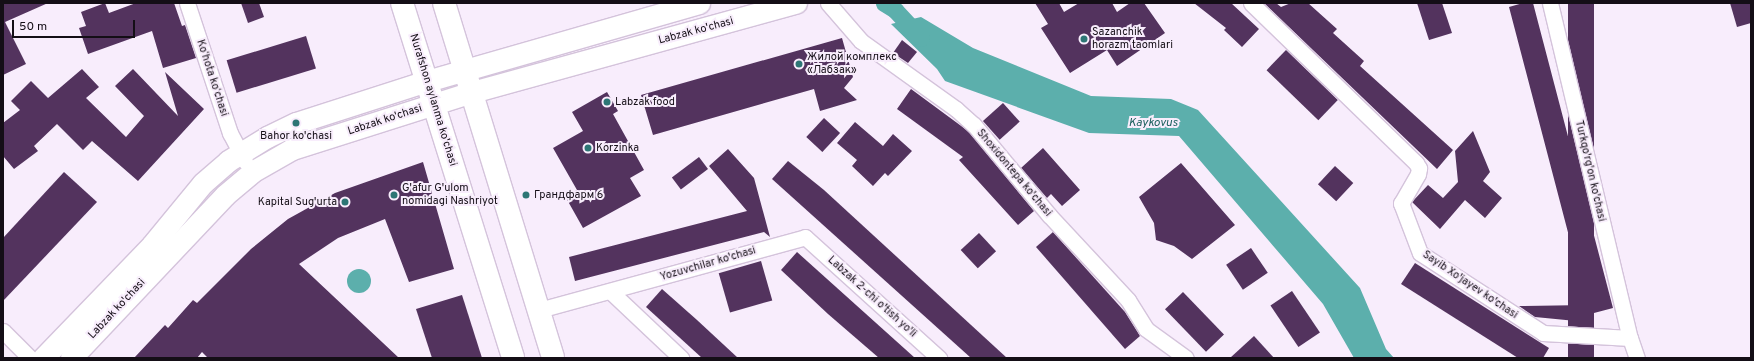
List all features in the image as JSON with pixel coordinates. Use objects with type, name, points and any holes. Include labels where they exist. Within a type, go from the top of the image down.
[{"type":"main road","name":"Nurafshon aylanma ko'chasi","points":[[402,3],[435,104],[513,358]]},
{"type":"main road","points":[[444,3],[553,358]]},
{"type":"main road","name":"Labzak ko'chasi","points":[[43,358],[152,245],[203,183],[240,152],[296,123],[465,69],[699,3]]},
{"type":"main road","name":"Labzak ko'chasi","points":[[71,358],[215,204],[252,172],[292,149],[472,92],[796,3]]},
{"type":"street","name":"Koʻhota koʻchasi","points":[[187,3],[230,133],[252,172]]},
{"type":"street","name":"Shoxidontepa ko'chasi","points":[[828,3],[861,41],[956,109],[974,126],[1049,215],[1128,300],[1146,329],[1186,358]]},
{"type":"street","name":"Sayib Xo'jayev ko'chasi","points":[[1251,3],[1416,163],[1419,168],[1418,174],[1401,203],[1420,253],[1543,333],[1630,338]]},
{"type":"street","name":"Turkqo'rg'on ko'chasi","points":[[1550,3],[1630,338]]},
{"type":"street","name":"Yozuvchilar ko'chasi","points":[[539,310],[805,237]]},
{"type":"street","name":"Labzak 2-chi o'tish yo'li","points":[[805,237],[939,358]]},
{"type":"street","points":[[610,291],[681,358]]},
{"type":"street","points":[[3,331],[30,358]]},
{"type":"street","points":[[1630,338],[1637,358]]},
{"type":"water","points":[[921,17],[973,48],[1091,96],[1171,99],[1198,110],[1360,288],[1386,349],[1394,358],[1354,358],[1323,304],[1179,136],[1089,133],[945,81],[937,69],[891,24]]},
{"type":"water","points":[[359,269],[364,270],[370,276],[370,286],[364,292],[359,293],[354,292],[348,286],[347,281],[348,276],[354,270]]},
{"type":"building","points":[[3,3],[48,3],[5,22],[26,64],[3,75]]},
{"type":"building","points":[[105,3],[109,13],[136,3],[174,3],[182,26],[185,25],[196,58],[163,68],[152,31],[88,54],[79,28],[86,26],[81,12]]},
{"type":"building","points":[[241,3],[259,3],[264,17],[248,23]]},
{"type":"building","name":"Sazanchik horazm taomlari","points":[[1035,3],[1059,3],[1064,12],[1079,3],[1112,3],[1117,12],[1130,3],[1144,3],[1165,33],[1117,66],[1107,50],[1070,73],[1041,28],[1048,24]]},
{"type":"building","points":[[1194,3],[1231,3],[1259,29],[1242,47],[1224,30],[1226,28]]},
{"type":"building","points":[[1264,3],[1276,3],[1281,7],[1291,3],[1308,3],[1337,29],[1333,33],[1364,61],[1360,66],[1453,150],[1437,169]]},
{"type":"building","points":[[1417,3],[1442,3],[1452,33],[1429,40]]},
{"type":"building","points":[[1523,3],[1533,3],[1613,308],[1575,318],[1576,321],[1535,317],[1519,306],[1587,305],[1509,7]]},
{"type":"building","points":[[1568,3],[1594,3],[1594,358],[1568,358]]},
{"type":"building","points":[[1730,3],[1751,3],[1751,23],[1737,27]]},
{"type":"building","points":[[306,36],[316,69],[237,93],[227,60]]},
{"type":"building","name":"Жилой комплекс «Лабзак»","points":[[842,38],[853,77],[844,88],[857,100],[820,111],[814,89],[653,135],[641,95]]},
{"type":"building","points":[[902,40],[917,52],[908,63],[893,53]]},
{"type":"building","points":[[1286,50],[1338,100],[1318,120],[1267,70]]},
{"type":"building","points":[[82,69],[99,87],[86,98],[126,137],[144,116],[115,86],[133,69],[178,116],[165,72],[204,109],[138,181],[92,141],[83,150],[57,124],[34,146],[38,151],[14,169],[3,156],[3,123],[20,110],[11,101],[31,81],[48,98]]},
{"type":"building","points":[[911,89],[968,131],[1034,211],[1018,225],[959,160],[963,157],[897,109]]},
{"type":"building","points":[[607,92],[618,111],[613,114],[644,170],[630,178],[641,196],[583,228],[565,196],[577,190],[553,148],[583,131],[572,112]]},
{"type":"building","points":[[1003,103],[1020,122],[1000,140],[983,121]]},
{"type":"building","points":[[824,118],[840,133],[822,152],[806,137]]},
{"type":"building","points":[[855,122],[883,146],[893,134],[912,151],[888,176],[885,173],[873,186],[852,166],[857,160],[837,143]]},
{"type":"building","points":[[1473,131],[1490,172],[1483,181],[1502,198],[1485,218],[1465,200],[1440,229],[1412,202],[1428,185],[1443,198],[1458,182],[1455,151]]},
{"type":"building","points":[[1043,148],[1080,190],[1062,206],[1051,194],[1047,198],[1021,168]]},
{"type":"building","points":[[728,149],[754,178],[770,237],[764,232],[575,281],[569,257],[747,211],[709,166]]},
{"type":"building","points":[[699,157],[708,169],[681,189],[672,177]]},
{"type":"building","points":[[788,161],[824,190],[1007,358],[971,358],[772,179]]},
{"type":"building","points":[[423,162],[454,269],[409,282],[385,219],[338,238],[299,264],[399,358],[208,358],[202,352],[197,358],[134,358],[165,325],[168,328],[193,300],[197,303],[251,249],[288,219],[335,193]]},
{"type":"building","points":[[1181,163],[1235,225],[1192,259],[1174,246],[1156,240],[1154,223],[1139,197]]},
{"type":"building","points":[[1335,166],[1353,183],[1336,201],[1318,184]]},
{"type":"building","points":[[64,172],[97,202],[3,301],[3,238]]},
{"type":"building","points":[[1053,232],[1125,312],[1140,336],[1125,349],[1036,247]]},
{"type":"building","points":[[979,233],[996,251],[978,268],[961,250]]},
{"type":"building","points":[[1251,248],[1268,273],[1243,290],[1226,265]]},
{"type":"building","points":[[797,252],[915,358],[879,358],[828,314],[781,270]]},
{"type":"building","points":[[761,261],[772,300],[730,313],[719,273]]},
{"type":"building","points":[[1415,263],[1549,348],[1543,358],[1518,358],[1401,284]]},
{"type":"building","points":[[662,289],[738,358],[702,358],[646,307]]},
{"type":"building","points":[[1292,291],[1320,332],[1298,347],[1270,306]]},
{"type":"building","points":[[1183,292],[1224,334],[1206,352],[1165,309]]},
{"type":"building","points":[[462,295],[482,358],[432,358],[416,309]]},
{"type":"building","points":[[1254,336],[1274,358],[1230,358]]},
{"type":"waterway","name":"Kaykovus","points":[[884,3],[895,10],[921,38]]},
{"type":"place","name":"Sazanchik horazm taomlari","points":[[1084,39]]},
{"type":"place","name":"Жилой комплекс «Лабзак»","points":[[799,64]]},
{"type":"place","name":"Labzak food","points":[[607,102]]},
{"type":"place","name":"Bahor ko'chasi","points":[[296,123]]},
{"type":"place","name":"Korzinka","points":[[588,148]]},
{"type":"place","name":"G'afur G'ulom nomidagi Nashriyot","points":[[394,195]]},
{"type":"place","name":"Грандфарм 6","points":[[526,195]]},
{"type":"place","name":"Kapital Sug'urta","points":[[345,202]]}]
